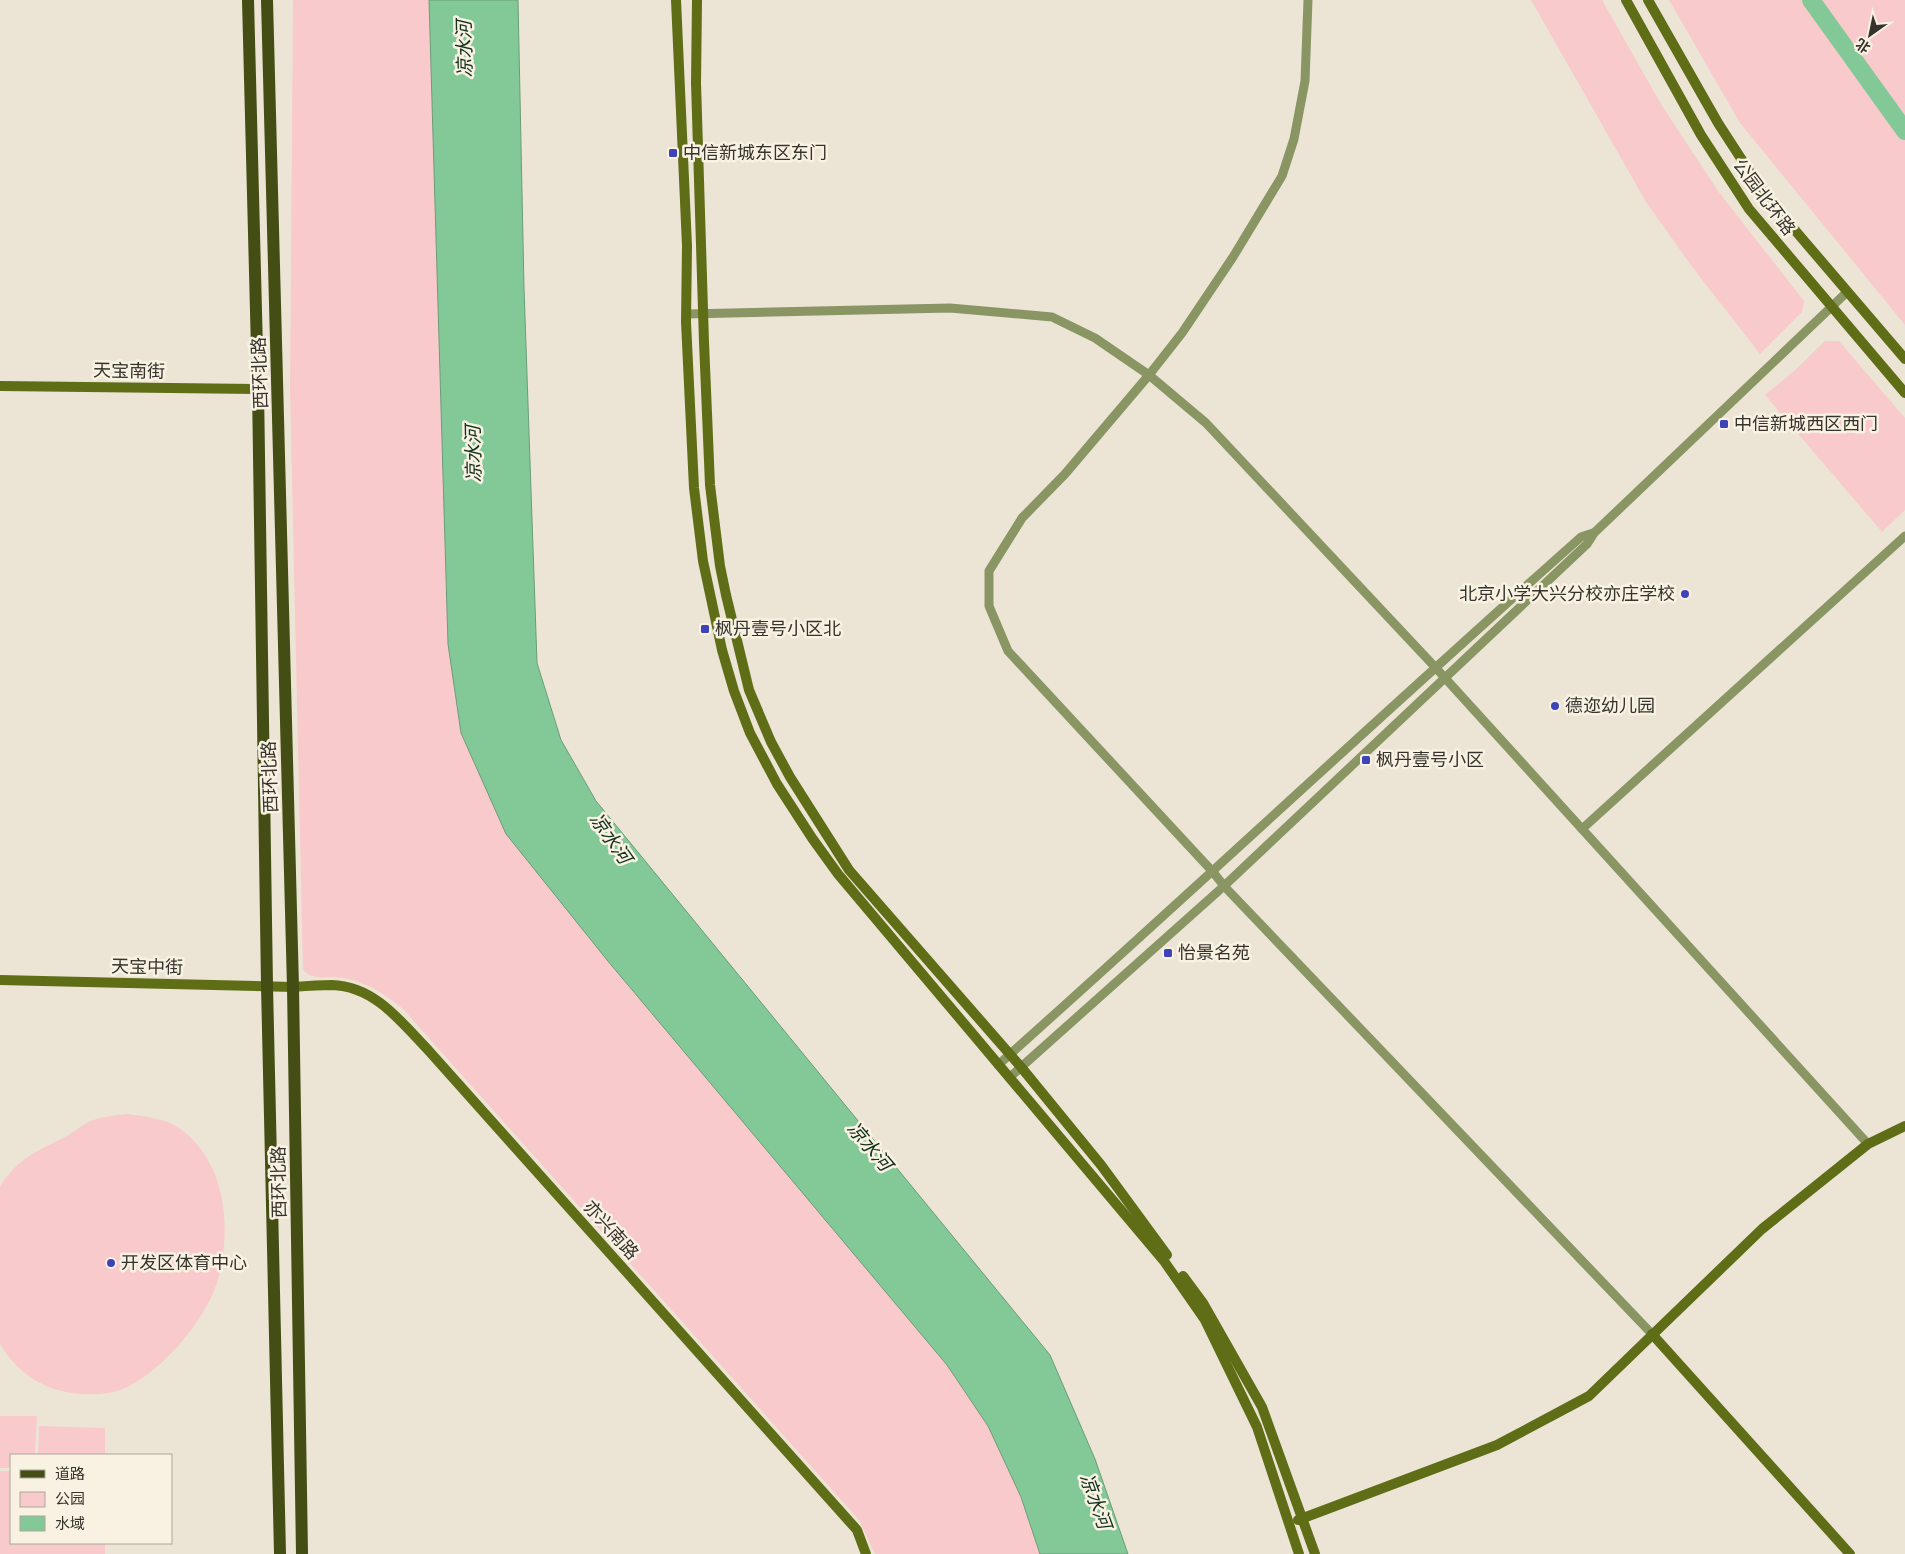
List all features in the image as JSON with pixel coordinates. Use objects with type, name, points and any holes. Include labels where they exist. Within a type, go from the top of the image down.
[{"type":"main road","name":"西环北路","points":[[248,0],[258,389],[267,986],[280,1554]]},
{"type":"main road","name":"西环北路","points":[[267,0],[293,987],[302,1554]]},
{"type":"street","points":[[676,0],[687,246],[687,314],[694,488],[703,561],[722,650],[734,691],[750,733],[777,784],[838,874],[1164,1261],[1205,1320],[1257,1427],[1299,1554]]},
{"type":"street","points":[[697,0],[696,83],[710,484],[719,557],[726,595],[749,690],[771,742],[790,777],[849,870],[1021,1067],[1102,1165],[1203,1303],[1262,1407],[1315,1554]]},
{"type":"street","points":[[1308,0],[1305,81],[1294,139],[1282,176],[1233,257],[1182,333],[1149,376],[1065,474],[1022,518],[990,571],[988,606],[1008,651],[1224,886],[1652,1334],[1850,1554]]},
{"type":"street","name":"公园北环路","points":[[1626,0],[1701,135],[1749,209],[1905,393]]},
{"type":"street","name":"公园北环路","points":[[1648,0],[1718,123],[1764,194],[1905,359]]},
{"type":"street","points":[[1010,1077],[1224,886],[1587,544],[1594,533],[1846,292]]},
{"type":"street","points":[[687,314],[950,308],[1052,317],[1095,338],[1149,376],[1206,424],[1435,667],[1868,1144]]},
{"type":"street","name":"天宝南街","points":[[0,386],[258,389]]},
{"type":"street","points":[[998,1065],[1213,872],[1435,667],[1581,538],[1594,533]]},
{"type":"street","points":[[1582,829],[1905,536]]},
{"type":"street","name":"天宝中街","points":[[0,980],[293,987]]},
{"type":"street","name":"亦兴南路","points":[[293,987],[334,985],[359,991],[383,1004],[429,1051],[857,1530],[866,1554]]},
{"type":"street","points":[[1289,1524],[1497,1445],[1589,1396],[1762,1228],[1868,1144],[1905,1126]]},
{"type":"green space","points":[[293,0],[429,0],[448,644],[607,960],[947,1365],[988,1426],[1021,1497],[1040,1554],[875,1554],[859,1520],[403,1009],[379,991],[358,982],[339,977],[312,976],[303,970],[290,390]]},
{"type":"green space","points":[[1531,0],[1602,0],[1661,104],[1718,191],[1804,301],[1802,312],[1760,354],[1693,268],[1646,202]]},
{"type":"green space","points":[[1669,0],[1905,0],[1905,325],[1740,123]]},
{"type":"green space","points":[[1825,341],[1839,341],[1905,418],[1905,510],[1882,532],[1765,395],[1794,371]]},
{"type":"green space","name":"开发区体育中心","points":[[128,1114],[156,1119],[176,1126],[197,1144],[208,1160],[222,1198],[224,1218],[224,1239],[218,1279],[204,1311],[192,1328],[164,1361],[148,1374],[117,1391],[89,1394],[61,1391],[30,1377],[6,1354],[0,1344],[0,1186],[13,1169],[28,1157],[86,1123],[96,1119]]},
{"type":"green space","points":[[0,1416],[37,1416],[35,1454],[10,1454],[10,1468],[0,1468]]},
{"type":"green space","points":[[39,1426],[105,1428],[105,1454],[38,1454]]},
{"type":"green space","points":[[0,1471],[10,1471],[10,1544],[105,1544],[105,1554],[0,1554]]},
{"type":"water","name":"凉水河","points":[[429,0],[518,0],[524,288],[537,663],[561,740],[596,801],[1050,1355],[1095,1459],[1128,1554],[1040,1554],[1021,1497],[988,1426],[947,1365],[607,960],[506,834],[461,733],[448,644]]},
{"type":"waterway","points":[[1811,0],[1905,131]]},
{"type":"place","name":"中信新城东区东门","points":[[673,153]]},
{"type":"place","name":"中信新城西区西门","points":[[1724,424]]},
{"type":"place","name":"北京小学大兴分校亦庄学校","points":[[1685,594]]},
{"type":"place","name":"枫丹壹号小区北","points":[[705,629]]},
{"type":"place","name":"德迩幼儿园","points":[[1555,706]]},
{"type":"place","name":"枫丹壹号小区","points":[[1366,760]]},
{"type":"place","name":"怡景名苑","points":[[1168,953]]},
{"type":"place","name":"开发区体育中心","points":[[111,1263]]}]
